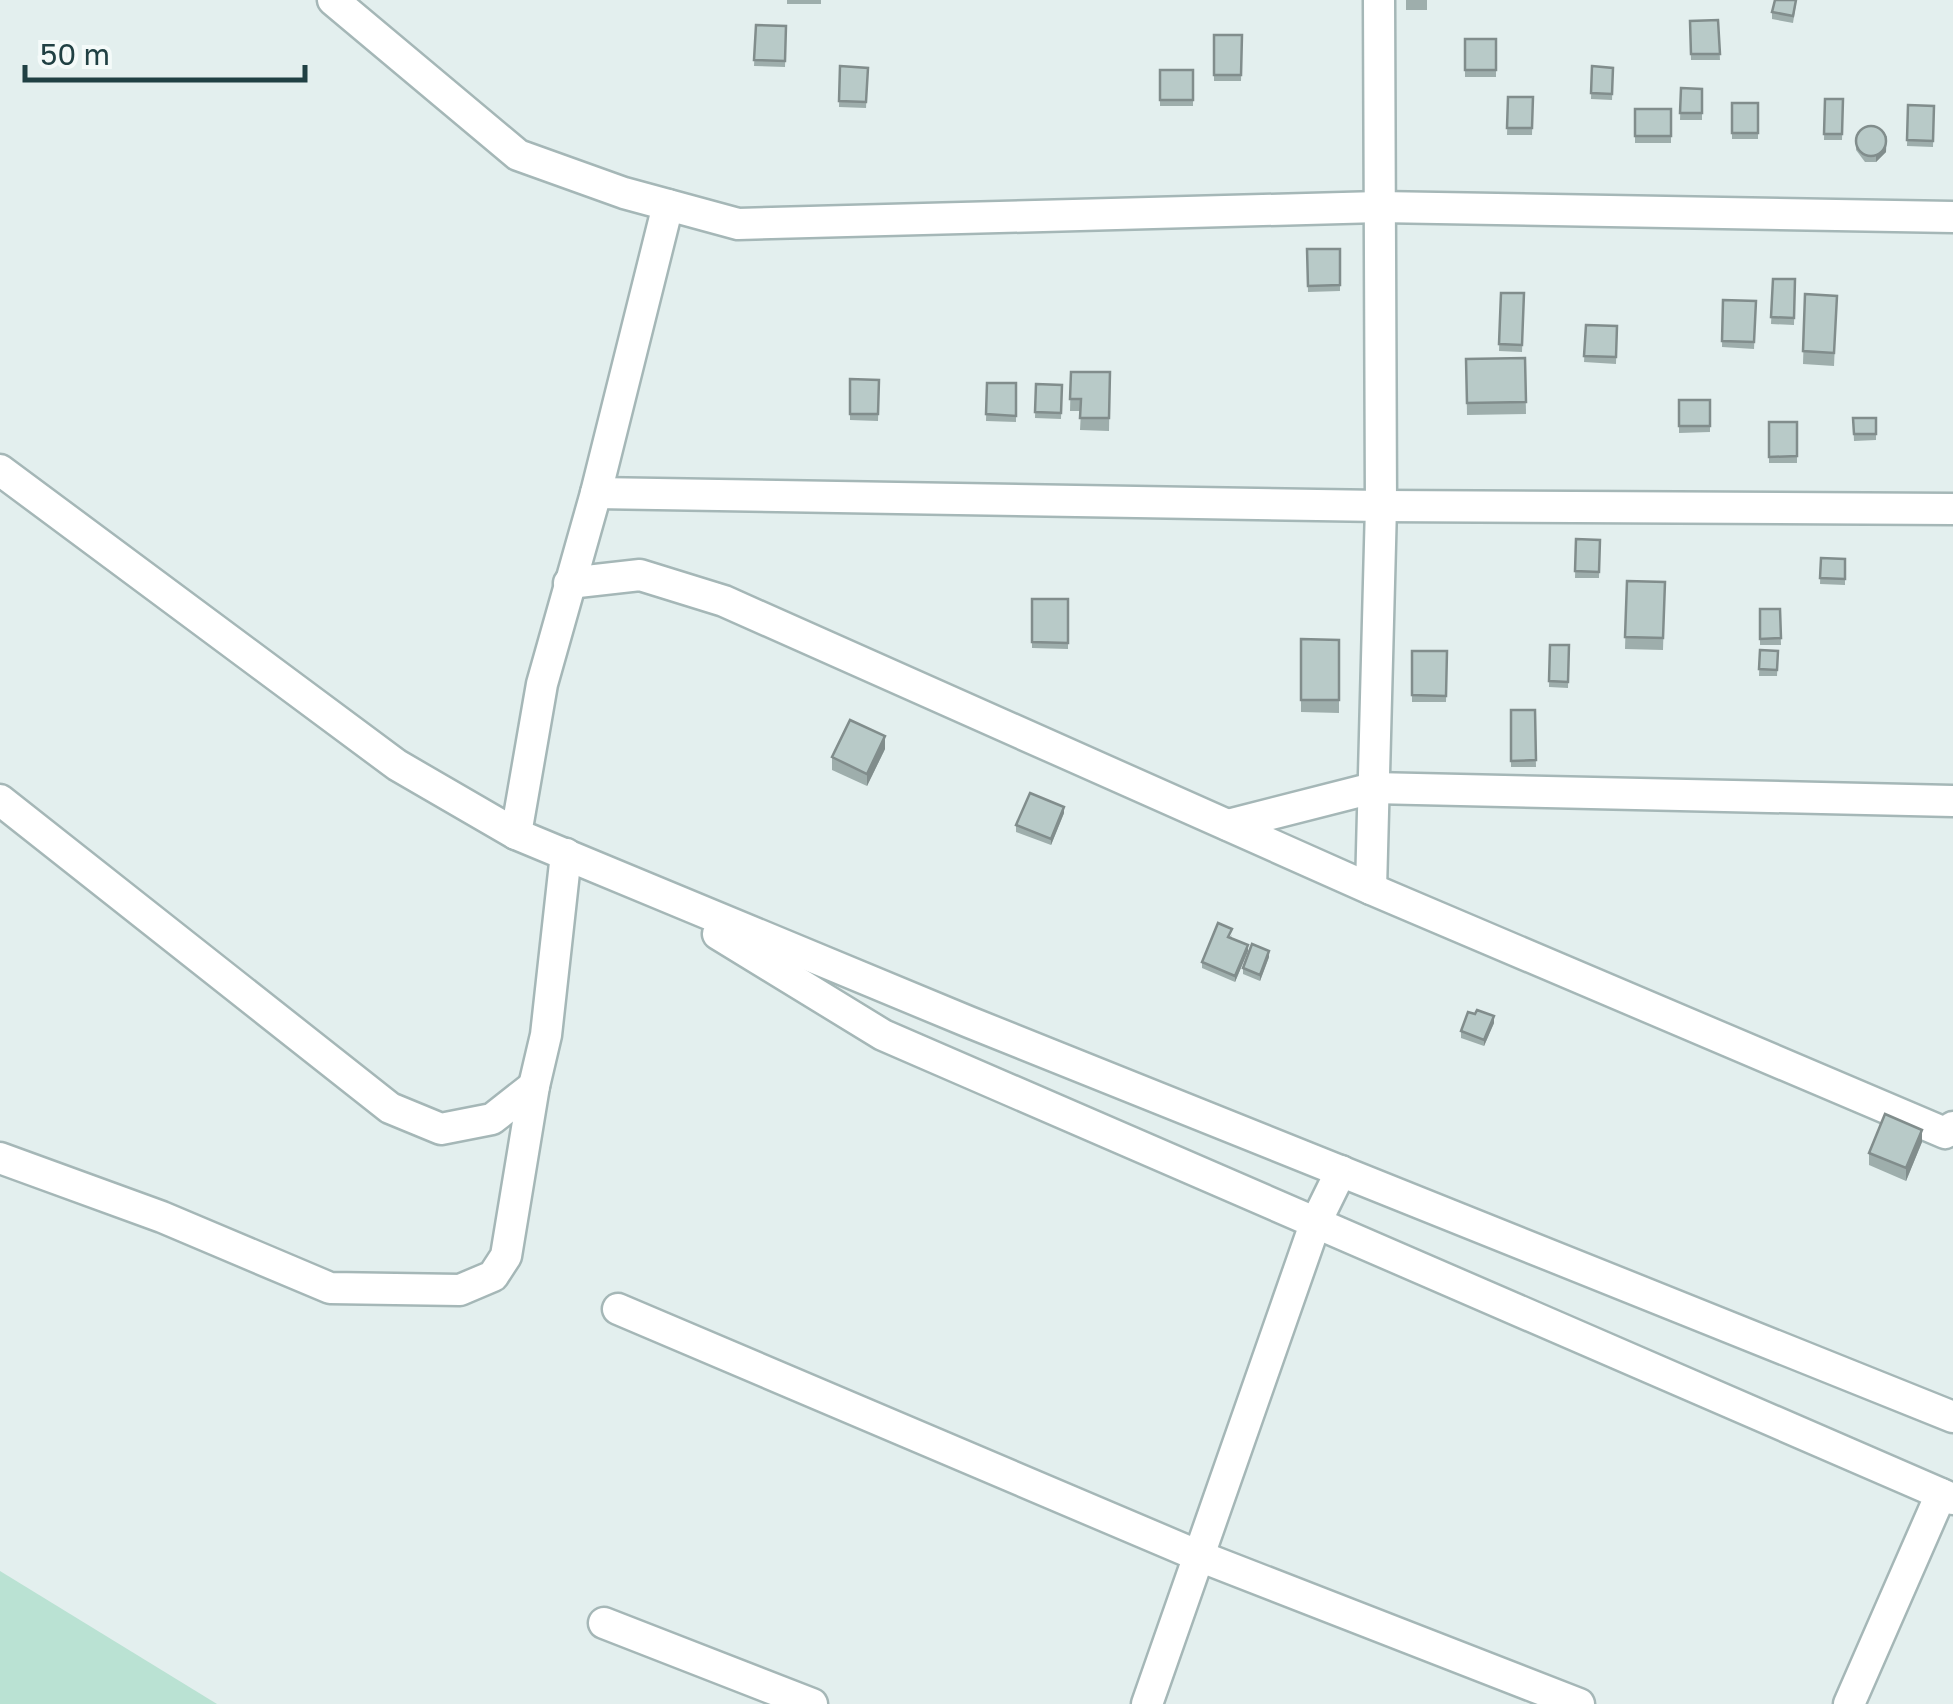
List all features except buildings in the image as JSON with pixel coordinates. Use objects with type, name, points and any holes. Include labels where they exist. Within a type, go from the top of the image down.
[{"type":"street","points":[[333,0],[518,155],[668,206],[738,224],[1379,207],[1953,217]]},
{"type":"street","points":[[1371,889],[1381,506],[1379,0]]},
{"type":"street","points":[[516,834],[542,684],[596,492],[668,206]]},
{"type":"street","points":[[0,470],[397,765],[516,834],[1342,1172],[1953,1416]]},
{"type":"street","points":[[596,492],[1381,506],[1953,509]]},
{"type":"street","points":[[569,582],[640,574],[724,601],[1371,889],[1950,1132]]},
{"type":"street","points":[[1228,825],[1373,788],[1953,800]]},
{"type":"street","points":[[0,800],[390,1108],[441,1129],[492,1119],[534,1086]]},
{"type":"street","points":[[0,1158],[162,1218],[330,1288],[460,1290],[493,1276],[506,1256],[546,1035],[566,854]]},
{"type":"street","points":[[639,885],[883,1035],[1947,1496],[1849,1704]]},
{"type":"street","points":[[1147,1704],[1316,1224],[1342,1172]]},
{"type":"street","points":[[618,1309],[1199,1556],[1579,1704]]},
{"type":"street","points":[[604,1623],[812,1704]]},
{"type":"green space","points":[[0,1571],[217,1704],[0,1704]]}]
